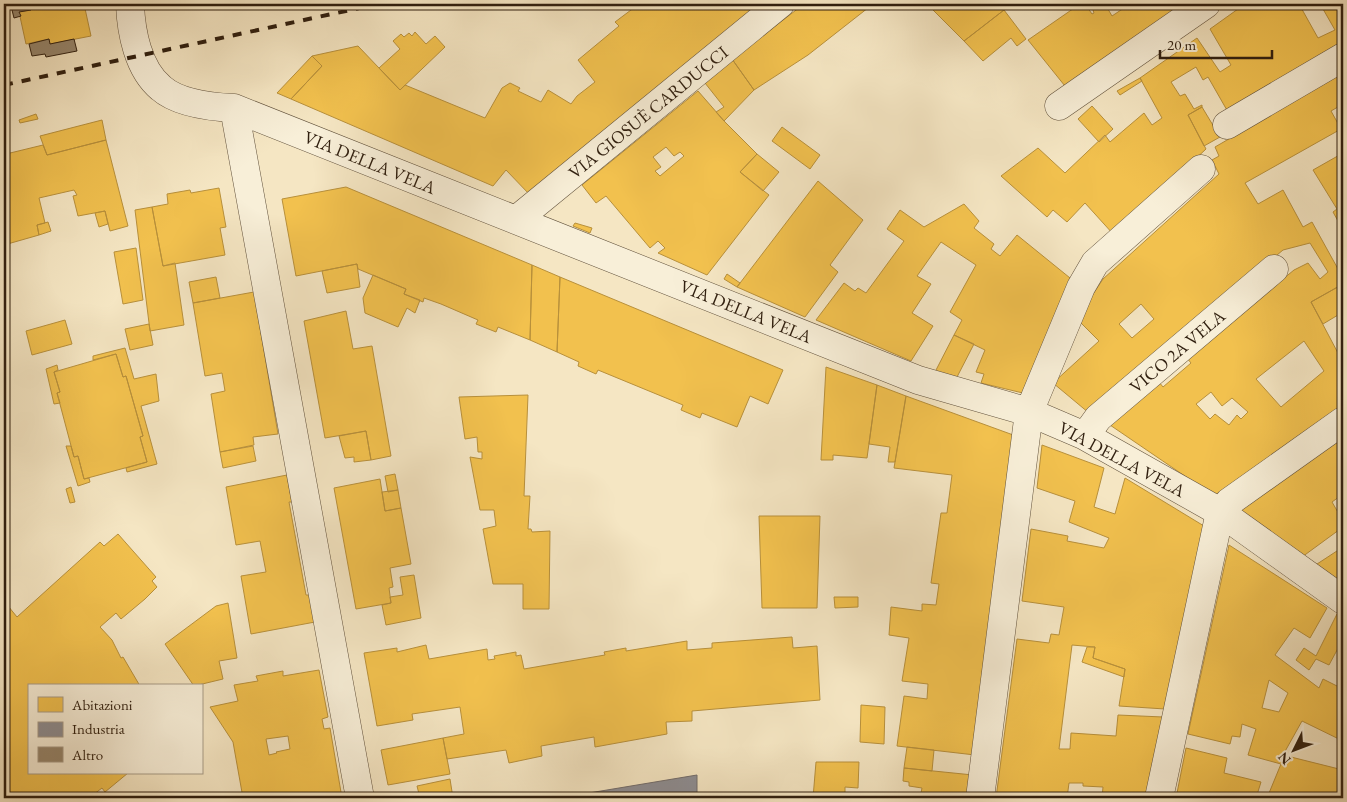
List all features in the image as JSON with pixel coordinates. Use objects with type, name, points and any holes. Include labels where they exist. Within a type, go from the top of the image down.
[{"type":"street","name":"VIA DELLA VELA","points":[[130,4],[130,22],[139,55],[148,73],[161,89],[175,96],[205,106],[234,108],[918,380],[1029,412],[1085,436],[1220,512],[1343,600]]},
{"type":"street","name":"VIA GIOSUÈ CARDUCCI","points":[[516,220],[780,4]]},
{"type":"street","points":[[1059,106],[1206,4]]},
{"type":"street","points":[[1227,125],[1343,57]]},
{"type":"street","points":[[234,108],[360,798]]},
{"type":"street","points":[[980,798],[1029,412],[1081,286],[1096,263],[1201,169]]},
{"type":"street","name":"VICO 2A VELA","points":[[1085,436],[1098,418],[1274,269]]},
{"type":"street","points":[[1159,798],[1220,512],[1229,502],[1343,421]]},
{"type":"building: Abitazioni","points":[[33,4],[59,4],[60,6],[84,4],[91,36],[50,44],[49,39],[26,44],[19,12],[34,9]]},
{"type":"building: Abitazioni","points":[[639,4],[764,4],[530,195],[506,170],[493,186],[291,99],[322,66],[312,56],[358,46],[400,90],[405,85],[485,118],[502,88],[510,83],[520,88],[518,91],[541,102],[548,90],[571,104],[577,96],[595,82],[578,60],[619,26],[615,22]]},
{"type":"building: Abitazioni","points":[[804,4],[873,4],[808,55],[754,90],[732,59]]},
{"type":"building: Abitazioni","points":[[927,4],[1000,4],[1004,10],[964,41]]},
{"type":"building: Abitazioni","points":[[1080,4],[1085,4],[1092,14],[1094,13],[1093,10],[1105,4],[1112,16],[1130,4],[1203,4],[1073,96],[1028,40]]},
{"type":"building: Abitazioni","points":[[1245,4],[1299,4],[1318,38],[1335,30],[1323,9],[1330,4],[1343,4],[1343,45],[1228,112],[1208,77],[1203,80],[1196,67],[1171,82],[1180,96],[1185,94],[1194,109],[1202,105],[1202,107],[1188,115],[1206,149],[1114,235],[1085,203],[1067,222],[1053,210],[1047,217],[1001,176],[1038,148],[1065,173],[1105,135],[1110,142],[1144,113],[1152,125],[1162,118],[1140,78],[1197,38],[1220,72],[1231,65],[1210,29]]},
{"type":"building: Abitazioni","points":[[1004,10],[1026,39],[1017,46],[1011,38],[983,61],[964,41]]},
{"type":"building: Abitazioni","points":[[415,32],[426,44],[435,36],[445,47],[400,90],[379,68],[400,49],[393,41],[401,34],[404,37],[409,33],[412,36]]},
{"type":"building: Abitazioni","points":[[312,56],[322,66],[291,99],[277,93]]},
{"type":"building: Abitazioni","points":[[732,59],[754,90],[724,121],[716,112],[724,107],[705,83]]},
{"type":"building: Abitazioni","points":[[1343,73],[1343,104],[1331,111],[1341,129],[1245,183],[1258,204],[1283,190],[1303,227],[1312,222],[1343,278],[1343,284],[1311,302],[1339,355],[1343,353],[1343,413],[1220,500],[1110,425],[1159,382],[1163,387],[1191,363],[1187,358],[1294,270],[1308,263],[1320,279],[1328,272],[1310,243],[1283,250],[1089,413],[1053,383],[1099,341],[1078,320],[1103,279],[1219,174],[1212,160],[1219,156],[1215,147]],"holes":[[[1141,304],[1154,319],[1132,338],[1119,324]],[[1304,341],[1324,371],[1281,407],[1256,379]],[[1211,392],[1222,406],[1232,398],[1248,412],[1241,419],[1237,415],[1229,425],[1215,414],[1210,419],[1196,404]]]},
{"type":"building: Abitazioni","points":[[1140,78],[1142,81],[1120,95],[1117,91]]},
{"type":"building: Abitazioni","points":[[698,91],[757,154],[740,172],[769,195],[707,275],[658,253],[665,248],[658,241],[650,248],[606,196],[596,203],[582,185]],"holes":[[[666,147],[674,156],[680,152],[684,156],[660,176],[655,171],[661,167],[653,157]]]},
{"type":"building: Abitazioni","points":[[1092,106],[1113,129],[1099,142],[1078,119]]},
{"type":"building: Abitazioni","points":[[1202,107],[1220,137],[1204,146],[1188,115]]},
{"type":"building: Abitazioni","points":[[36,114],[38,119],[20,123],[19,120]]},
{"type":"building: Abitazioni","points":[[102,120],[106,140],[47,155],[40,136]]},
{"type":"building: Abitazioni","points":[[782,127],[820,155],[810,169],[772,141]]},
{"type":"building: Abitazioni","points":[[106,140],[128,226],[110,231],[105,211],[78,216],[73,196],[77,195],[74,190],[39,198],[45,223],[37,225],[39,235],[4,245],[4,163],[8,162],[6,154],[43,145],[47,155]]},
{"type":"building: Abitazioni","points":[[1343,153],[1343,230],[1333,212],[1337,209],[1313,170]]},
{"type":"building: Abitazioni","points":[[757,154],[779,172],[763,191],[740,172]]},
{"type":"building: Abitazioni","points":[[818,181],[863,220],[830,265],[838,272],[805,317],[737,287]]},
{"type":"building: Abitazioni","points":[[346,187],[532,265],[530,340],[498,327],[496,332],[476,324],[478,320],[441,304],[424,298],[423,302],[404,294],[406,289],[358,269],[357,264],[296,276],[282,199]]},
{"type":"building: Abitazioni","points":[[219,188],[226,227],[220,228],[225,255],[163,266],[152,207],[168,204],[167,194],[190,190],[191,193]]},
{"type":"building: Abitazioni","points":[[964,204],[979,221],[974,228],[994,244],[991,249],[1000,256],[1017,235],[1075,282],[1027,394],[981,383],[984,374],[976,372],[985,350],[954,335],[962,320],[950,312],[976,265],[941,242],[917,276],[931,284],[912,313],[933,326],[911,361],[816,320],[844,283],[855,291],[858,288],[866,293],[904,241],[887,229],[900,210],[924,227]]},
{"type":"building: Abitazioni","points":[[152,207],[163,266],[175,263],[184,325],[150,331],[135,210]]},
{"type":"building: Abitazioni","points":[[105,211],[108,224],[99,227],[95,213]]},
{"type":"building: Abitazioni","points":[[48,222],[51,231],[39,235],[37,225]]},
{"type":"building: Abitazioni","points":[[575,223],[592,228],[590,233],[573,226]]},
{"type":"building: Abitazioni","points":[[136,248],[143,300],[123,304],[114,252]]},
{"type":"building: Abitazioni","points":[[357,264],[360,287],[327,293],[322,271]]},
{"type":"building: Abitazioni","points":[[532,265],[560,277],[557,352],[530,340]]},
{"type":"building: Abitazioni","points":[[727,274],[740,283],[737,287],[724,279]]},
{"type":"building: Abitazioni","points":[[373,275],[406,289],[404,294],[420,300],[415,313],[407,308],[398,327],[365,313],[363,298]]},
{"type":"building: Abitazioni","points":[[216,277],[220,298],[193,303],[189,282]]},
{"type":"building: Abitazioni","points":[[560,277],[783,370],[768,404],[750,396],[737,427],[702,413],[700,418],[681,410],[683,405],[598,370],[596,374],[578,366],[579,362],[557,352]]},
{"type":"building: Abitazioni","points":[[1343,284],[1343,312],[1323,324],[1311,302]]},
{"type":"building: Abitazioni","points":[[254,292],[278,434],[253,437],[254,445],[220,452],[211,394],[225,391],[222,373],[205,376],[193,303]]},
{"type":"building: Abitazioni","points":[[346,311],[353,349],[372,346],[391,456],[371,460],[366,431],[325,438],[304,321]]},
{"type":"building: Abitazioni","points":[[65,320],[72,344],[32,355],[26,331]]},
{"type":"building: Abitazioni","points":[[149,324],[153,345],[130,350],[125,329]]},
{"type":"building: Abitazioni","points":[[954,335],[974,344],[957,377],[935,372]]},
{"type":"building: Abitazioni","points":[[125,348],[134,379],[156,374],[159,401],[141,406],[157,464],[127,472],[126,468],[147,462],[140,437],[143,436],[126,376],[123,377],[116,354],[93,360],[93,356]]},
{"type":"building: Abitazioni","points":[[116,354],[123,377],[126,376],[143,436],[140,437],[147,462],[84,479],[78,456],[74,457],[57,393],[60,392],[54,372]]},
{"type":"building: Abitazioni","points":[[57,365],[58,370],[54,372],[60,392],[57,393],[60,403],[54,404],[46,369]]},
{"type":"building: Abitazioni","points":[[826,367],[877,385],[867,458],[833,455],[833,460],[821,460]]},
{"type":"building: Abitazioni","points":[[877,385],[906,396],[895,462],[888,462],[890,447],[869,444]]},
{"type":"building: Abitazioni","points":[[528,395],[524,496],[530,496],[528,529],[531,529],[532,532],[550,531],[549,609],[523,609],[523,584],[493,584],[483,529],[496,526],[494,510],[480,510],[470,457],[482,459],[482,452],[478,452],[477,437],[465,439],[459,397]]},
{"type":"building: Abitazioni","points":[[906,396],[1016,436],[975,755],[897,746],[904,696],[927,699],[928,684],[902,681],[909,638],[889,635],[891,607],[922,611],[922,604],[936,605],[939,584],[931,583],[941,513],[947,513],[952,475],[894,468]]},
{"type":"building: Abitazioni","points":[[366,431],[371,460],[354,462],[354,457],[345,458],[339,436]]},
{"type":"building: Abitazioni","points":[[1343,437],[1343,494],[1332,502],[1343,521],[1343,527],[1302,557],[1237,513]]},
{"type":"building: Abitazioni","points":[[1042,445],[1104,468],[1094,507],[1115,514],[1125,478],[1204,526],[1165,709],[1119,706],[1125,669],[1093,658],[1095,647],[1072,645],[1059,749],[1070,749],[1071,733],[1116,736],[1118,715],[1163,717],[1146,798],[1102,798],[1103,787],[1083,786],[1083,783],[1069,783],[1067,798],[996,798],[1017,639],[1049,643],[1051,634],[1059,635],[1064,607],[1022,601],[1031,529],[1068,536],[1067,541],[1104,548],[1109,538],[1069,522],[1075,501],[1037,488]]},
{"type":"building: Abitazioni","points":[[66,446],[71,446],[74,457],[78,456],[84,479],[89,478],[90,482],[78,486]]},
{"type":"building: Abitazioni","points":[[253,446],[256,461],[223,468],[220,452]]},
{"type":"building: Abitazioni","points":[[395,474],[398,490],[388,492],[385,476]]},
{"type":"building: Abitazioni","points":[[287,475],[292,502],[289,502],[306,595],[310,595],[315,622],[251,634],[241,576],[266,572],[260,541],[236,545],[226,487]]},
{"type":"building: Abitazioni","points":[[380,479],[385,511],[401,508],[411,564],[390,568],[393,587],[389,588],[391,603],[356,609],[334,488]]},
{"type":"building: Abitazioni","points":[[71,487],[75,502],[70,503],[66,489]]},
{"type":"building: Abitazioni","points":[[398,490],[401,508],[385,511],[382,492]]},
{"type":"building: Abitazioni","points":[[759,516],[820,516],[817,608],[762,608]]},
{"type":"building: Abitazioni","points":[[118,534],[156,577],[152,581],[157,587],[145,599],[121,619],[116,613],[100,627],[112,640],[121,658],[123,657],[139,684],[28,684],[28,774],[127,774],[105,792],[102,788],[89,798],[4,798],[4,601],[17,617],[100,542],[104,546]]},
{"type":"building: Abitazioni","points":[[1229,545],[1327,608],[1310,638],[1294,628],[1275,655],[1319,688],[1323,679],[1339,687],[1343,679],[1343,741],[1302,721],[1283,755],[1343,770],[1343,798],[1267,798],[1281,764],[1248,755],[1256,729],[1242,724],[1240,737],[1232,736],[1230,744],[1188,734]],"holes":[[[1269,680],[1288,693],[1279,712],[1262,708]]]},
{"type":"building: Abitazioni","points":[[1343,547],[1343,586],[1314,566]]},
{"type":"building: Abitazioni","points":[[414,575],[421,618],[386,625],[382,605],[391,603],[390,597],[403,595],[400,577]]},
{"type":"building: Abitazioni","points":[[834,597],[858,597],[858,607],[835,608]]},
{"type":"building: Abitazioni","points":[[228,603],[237,658],[219,661],[223,679],[202,684],[193,684],[165,644],[216,606]]},
{"type":"building: Abitazioni","points":[[1337,614],[1343,618],[1343,639],[1329,665],[1316,659],[1309,670],[1296,660],[1304,648],[1316,656]]},
{"type":"building: Abitazioni","points":[[792,637],[793,648],[817,646],[820,700],[692,711],[692,721],[666,722],[667,734],[595,747],[594,737],[541,746],[542,756],[509,763],[506,750],[447,759],[443,738],[464,734],[460,707],[412,714],[413,720],[377,726],[364,653],[397,648],[397,652],[426,645],[429,659],[487,649],[488,660],[495,659],[494,656],[516,652],[516,656],[521,655],[524,669],[605,655],[604,652],[626,648],[626,651],[687,641],[687,650],[712,648],[712,643]]},
{"type":"building: Abitazioni","points":[[1087,647],[1095,647],[1093,658],[1125,669],[1124,677],[1082,662]]},
{"type":"building: Abitazioni","points":[[319,670],[328,717],[322,719],[324,729],[330,728],[342,798],[243,798],[233,742],[210,707],[238,701],[234,685],[258,681],[256,676],[283,671],[283,676]],"holes":[[[288,736],[290,749],[269,755],[266,739]]]},
{"type":"building: Abitazioni","points":[[861,705],[885,707],[884,744],[860,742]]},
{"type":"building: Abitazioni","points":[[443,738],[450,774],[388,785],[381,750]]},
{"type":"building: Abitazioni","points":[[907,747],[934,750],[932,771],[904,768]]},
{"type":"building: Abitazioni","points":[[1186,748],[1227,758],[1224,773],[1261,782],[1256,798],[1176,798]]},
{"type":"building: Abitazioni","points":[[816,762],[859,762],[858,788],[845,787],[845,798],[813,798]]},
{"type":"building: Abitazioni","points":[[904,768],[973,775],[970,798],[920,798],[922,788],[909,786],[909,782],[903,781]]},
{"type":"building: Abitazioni","points":[[450,779],[453,798],[420,798],[417,786]]},
{"type":"building: Industria","points":[[697,775],[697,795],[689,795],[689,798],[559,798]]},
{"type":"building: Altro","points":[[30,4],[31,10],[19,12],[21,16],[14,18],[11,6]]},
{"type":"building: Altro","points":[[49,39],[50,44],[74,39],[77,51],[46,57],[45,54],[32,56],[29,44]]},
{"type":"railway","points":[[4,85],[378,4]]}]
